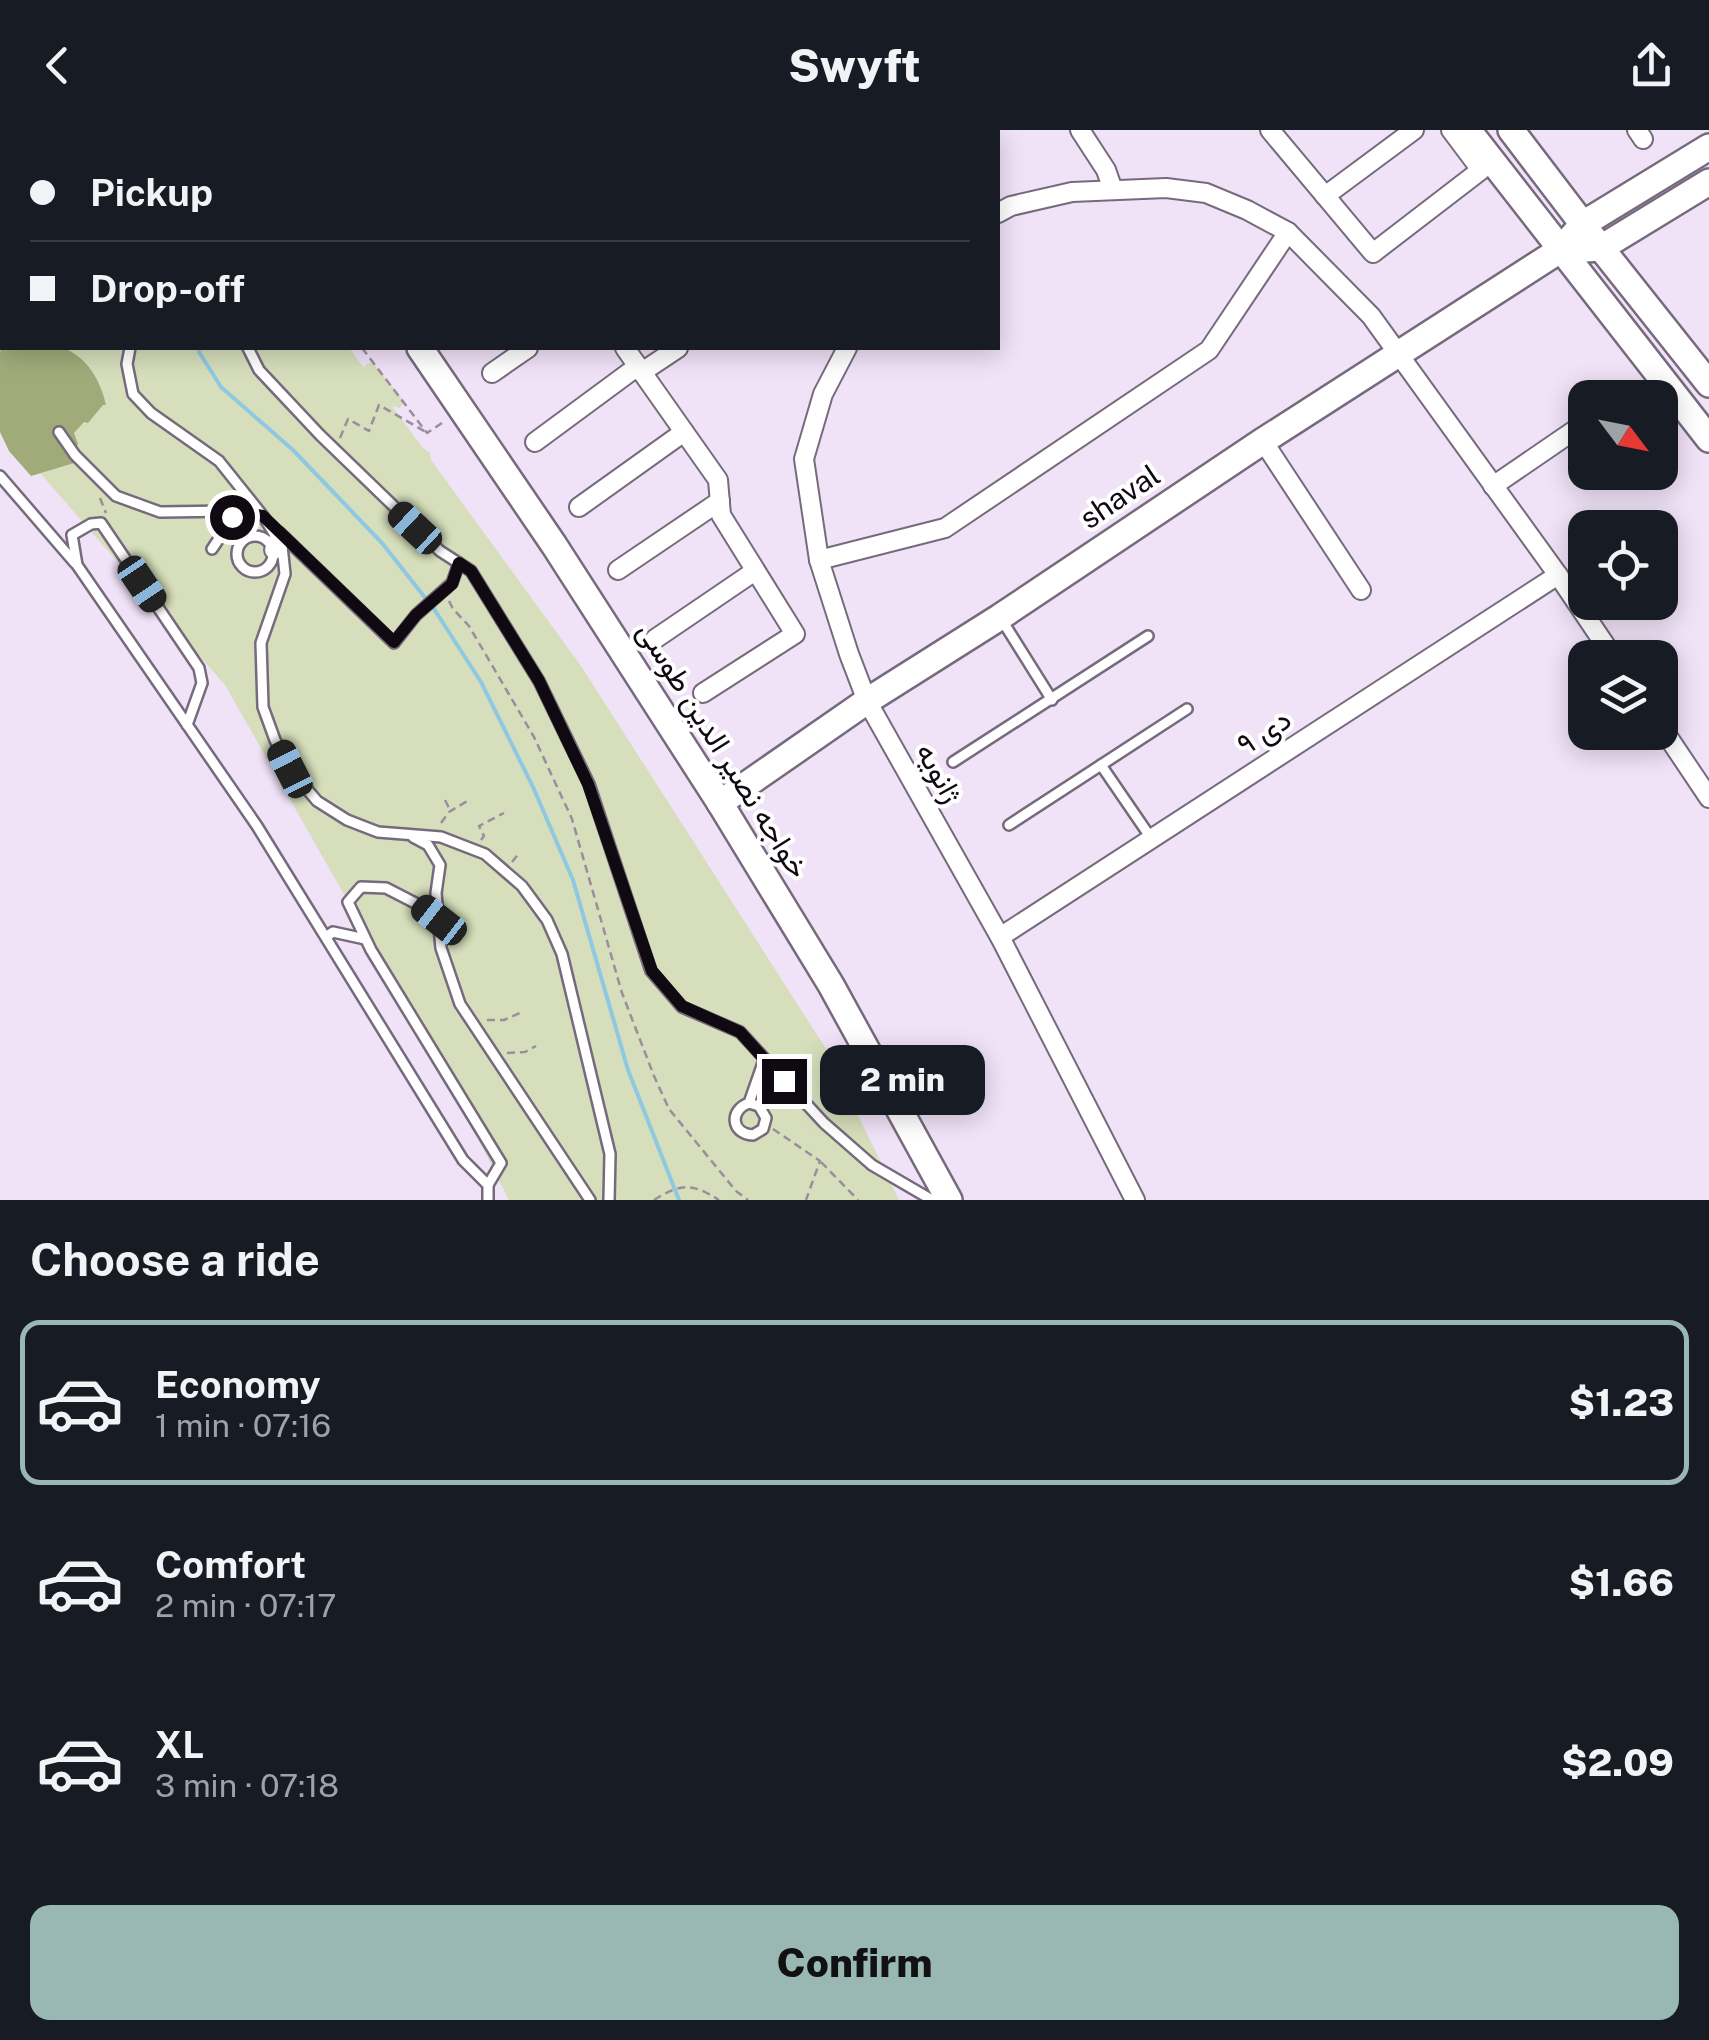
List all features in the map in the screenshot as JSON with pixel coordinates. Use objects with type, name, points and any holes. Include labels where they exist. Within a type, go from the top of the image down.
[{"type":"street","points":[[1080,130],[1106,170],[1113,190]]},
{"type":"street","points":[[1325,196],[1414,130]]},
{"type":"street","points":[[1276,132],[1373,253],[1481,170],[1450,130]]},
{"type":"street","points":[[1468,130],[1709,438]]},
{"type":"street","points":[[1511,130],[1709,384]]},
{"type":"street","points":[[1560,250],[1583,224],[1709,147]]},
{"type":"street","points":[[1560,250],[1600,248],[1709,182]]},
{"type":"street","points":[[1000,212],[1072,192],[1166,188],[1206,193],[1288,232],[1371,316],[1602,640]]},
{"type":"street","points":[[818,560],[944,528],[1209,350],[1288,232]]},
{"type":"street","name":"shaval","points":[[720,803],[867,701],[1560,250]]},
{"type":"street","name":"خواجه نصیر الدین طوسی","points":[[421,350],[554,545],[720,803],[832,984],[948,1200]]},
{"type":"street","points":[[492,373],[525,350]]},
{"type":"street","points":[[626,350],[718,480],[720,516],[794,634],[703,694]]},
{"type":"street","points":[[535,442],[640,369],[674,350]]},
{"type":"street","name":"ژانویه","points":[[846,350],[823,394],[804,459],[818,560],[849,654],[867,701],[1000,938],[1135,1200]]},
{"type":"street","points":[[579,507],[684,432]]},
{"type":"street","points":[[1492,486],[1568,435]]},
{"type":"street","points":[[1263,441],[1361,590]]},
{"type":"street","points":[[618,570],[720,502]]},
{"type":"street","points":[[655,639],[755,571]]},
{"type":"street","name":"۹ دی","points":[[1000,938],[1558,575]]},
{"type":"street","points":[[1676,750],[1709,798]]},
{"type":"lane","points":[[130,350],[127,364],[133,394],[151,413],[220,462],[263,516],[394,642],[416,615],[452,584],[459,563]]},
{"type":"lane","points":[[249,350],[260,370],[335,451],[440,551],[471,571],[539,681],[580,766],[652,971],[682,1006],[740,1032],[824,1124],[872,1164],[932,1200]]},
{"type":"lane","points":[[59,432],[116,496],[160,512],[263,516]]},
{"type":"lane","points":[[0,476],[77,564],[257,826],[463,1160],[488,1185]]},
{"type":"lane","points":[[212,548],[237,512]]},
{"type":"lane","points":[[263,516],[276,545],[272,562],[256,572],[244,568],[237,558],[242,540],[252,535],[264,537],[276,545],[282,546],[286,574],[260,643],[263,707],[275,740],[290,769],[317,801],[347,820],[378,832],[440,837],[486,854],[522,886],[547,920],[562,954],[610,1154],[610,1200]]},
{"type":"lane","points":[[77,564],[72,535],[100,523],[199,668],[202,683],[187,725]]},
{"type":"lane","points":[[1000,616],[1052,700]]},
{"type":"lane","points":[[953,762],[1148,636]]},
{"type":"lane","points":[[1008,825],[1186,710]]},
{"type":"lane","points":[[1102,764],[1152,838]]},
{"type":"lane","points":[[410,834],[428,846],[440,865],[436,893],[441,948],[460,1004],[590,1200]]},
{"type":"lane","points":[[439,920],[386,888],[361,887],[348,902],[501,1163],[488,1185],[488,1200]]},
{"type":"lane","points":[[326,937],[333,932],[366,938]]},
{"type":"lane","points":[[749,1103],[764,1060]]},
{"type":"lane","points":[[749,1103],[763,1109],[766,1124],[753,1135],[737,1129],[734,1118],[749,1103]]},
{"type":"path","points":[[364,350],[427,433]]},
{"type":"path","points":[[335,451],[348,419],[368,431],[379,405],[427,433]]},
{"type":"path","points":[[427,433],[462,410]]},
{"type":"path","points":[[102,482],[98,492],[108,520],[104,529]]},
{"type":"path","points":[[444,591],[534,737],[572,819],[622,993],[669,1109],[748,1200]]},
{"type":"path","points":[[445,800],[450,811]]},
{"type":"path","points":[[431,836],[450,811],[469,800]]},
{"type":"path","points":[[476,850],[484,836],[479,826],[504,812]]},
{"type":"path","points":[[467,1014],[478,1019],[504,1020],[522,1012]]},
{"type":"path","points":[[491,1052],[525,1052],[536,1046]]},
{"type":"path","points":[[766,1124],[820,1160],[858,1200]]},
{"type":"path","points":[[806,1200],[820,1160]]},
{"type":"path","points":[[656,1199],[677,1187],[698,1187],[719,1200]]},
{"type":"green space","points":[[20,350],[350,350],[364,368],[373,363],[404,401],[400,408],[392,406],[430,453],[431,460],[581,666],[826,1049],[899,1200],[509,1200],[441,1065],[225,685],[0,427],[0,371]]},
{"type":"green space","points":[[68,350],[92,371],[106,405],[74,433],[78,444],[67,455],[74,463],[31,476],[9,451],[0,432],[0,351]]},
{"type":"waterway","points":[[199,352],[221,387],[293,450],[382,543],[434,609],[481,682],[573,880],[628,1070],[679,1200]]},
{"type":"route","points":[[232,517],[237,512],[263,516],[394,642],[416,615],[452,584],[459,563],[471,571],[539,681],[588,784],[652,971],[682,1006],[740,1032],[784,1081]]}]
